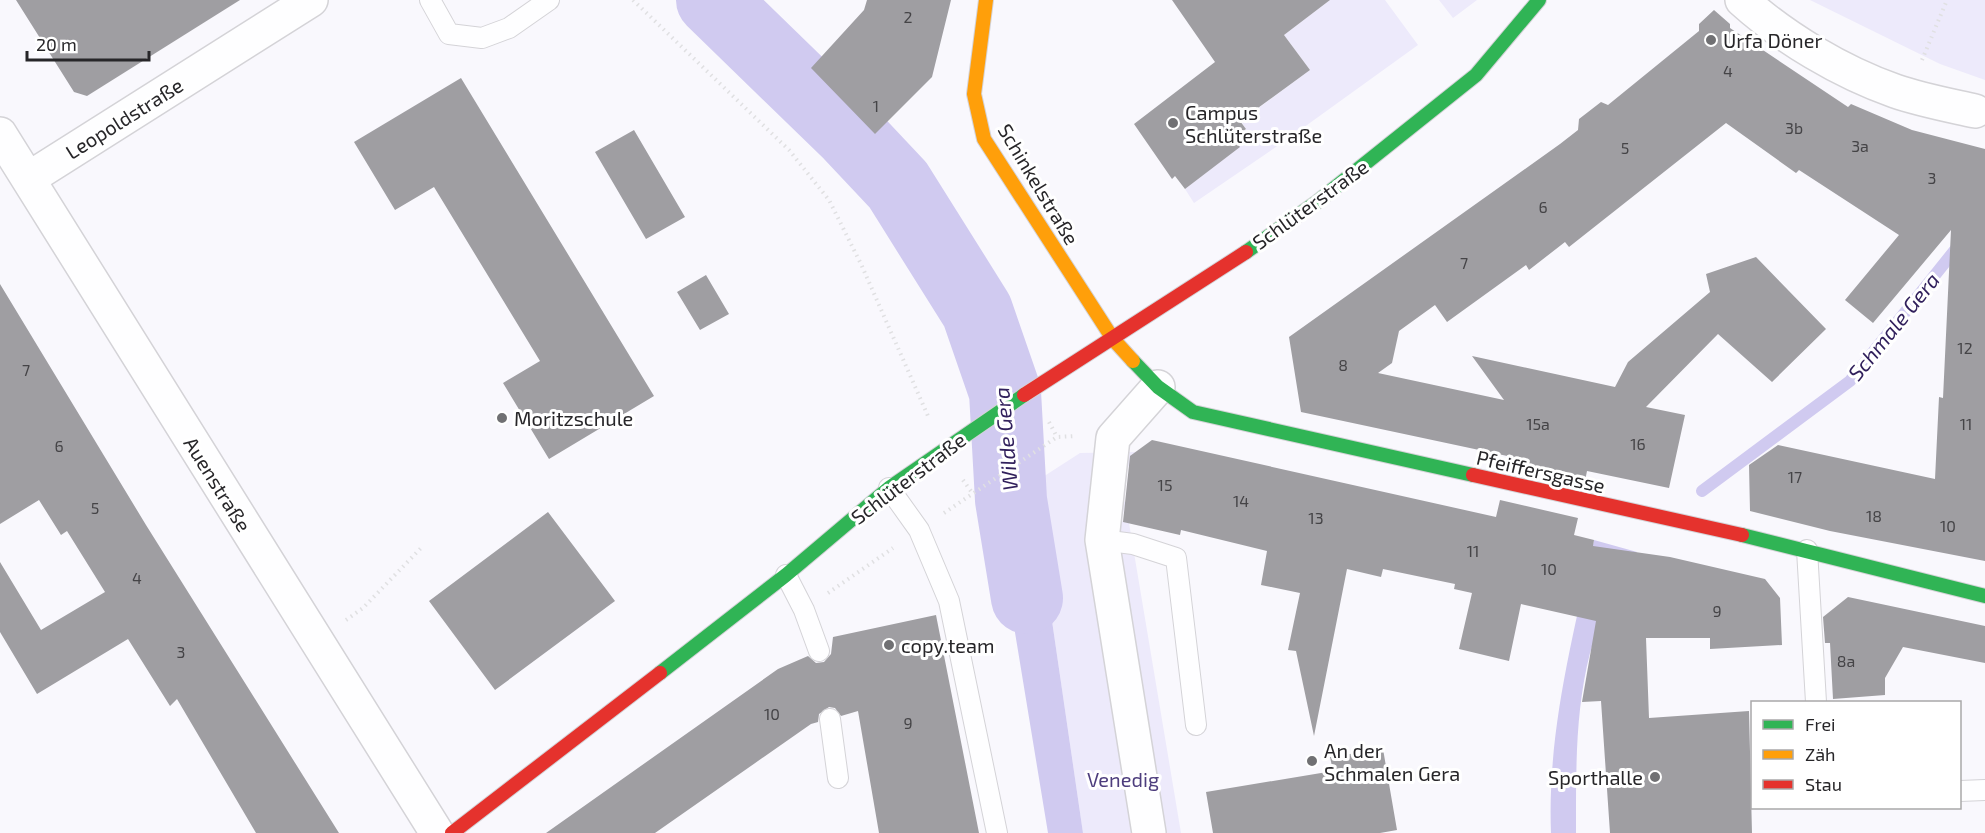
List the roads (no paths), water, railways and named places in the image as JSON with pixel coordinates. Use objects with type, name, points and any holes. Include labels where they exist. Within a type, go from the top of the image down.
[{"type":"main road","name":"Schinkelstraße","points":[[986,0],[974,94],[984,139],[1113,339]]},
{"type":"main road","name":"Schlüterstraße","points":[[452,833],[786,575],[889,488],[1032,389],[1113,339],[1317,202],[1476,75],[1539,0]]},
{"type":"main road","name":"Pfeiffersgasse","points":[[1113,339],[1158,387],[1192,412],[1807,550],[1985,596]]},
{"type":"street","name":"Leopoldstraße","points":[[28,179],[311,0]]},
{"type":"street","points":[[1742,0],[1809,49],[1854,73],[1911,96],[1975,111]]},
{"type":"street","name":"Auenstraße","points":[[0,134],[438,833]]},
{"type":"street","points":[[1149,833],[1102,540],[1113,438],[1158,387]]},
{"type":"lane","points":[[430,0],[449,34],[482,38],[509,28],[549,0]]},
{"type":"lane","points":[[889,488],[919,530],[950,601],[997,833]]},
{"type":"lane","points":[[1102,540],[1132,544],[1176,558],[1196,725]]},
{"type":"lane","points":[[1807,550],[1816,701]]},
{"type":"lane","points":[[786,575],[804,610],[819,651]]},
{"type":"lane","points":[[830,719],[838,778]]},
{"type":"lane","points":[[1961,791],[1985,790]]},
{"type":"waterway","name":"Wilde Gera","points":[[712,0],[850,134],[898,185],[977,311],[1005,392],[1011,500],[1027,598]]},
{"type":"waterway","name":"Schmale Gera","points":[[1702,491],[1850,381],[1959,245]]},
{"type":"place","name":"Urfa Döner","points":[[1711,40]]},
{"type":"place","name":"Campus Schlüterstraße","points":[[1173,123]]},
{"type":"place","name":"Moritzschule","points":[[502,418]]},
{"type":"place","name":"copy.team","points":[[889,645]]},
{"type":"place","name":"An der Schmalen Gera","points":[[1312,761]]},
{"type":"place","name":"Sporthalle","points":[[1655,777]]},
{"type":"park label","name":"Venedig","points":[[1123,779]]}]
